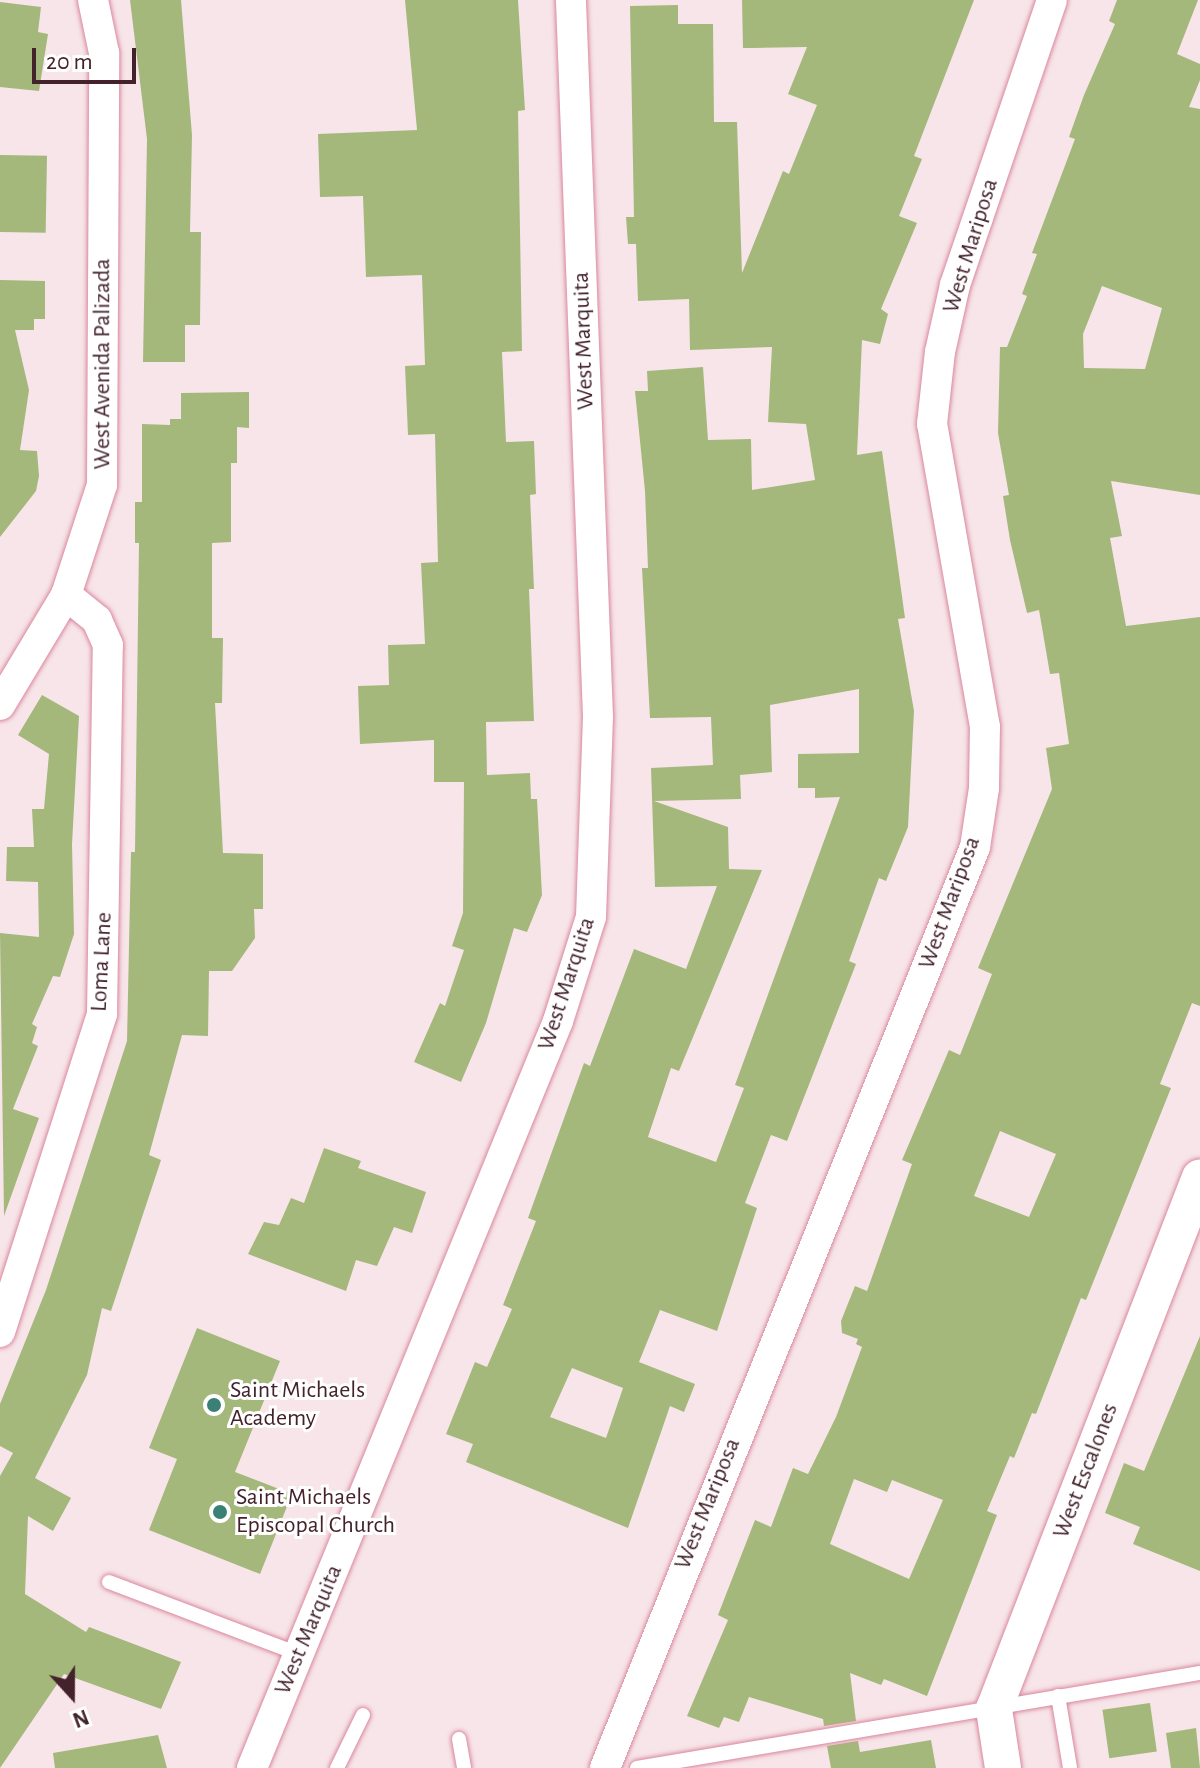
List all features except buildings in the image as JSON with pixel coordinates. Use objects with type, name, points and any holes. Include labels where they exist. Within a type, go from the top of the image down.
[{"type":"street","name":"West Avenida Palizada","points":[[0,705],[66,595],[102,485],[104,53],[93,0]]},
{"type":"street","name":"West Marquita","points":[[252,1768],[558,1021],[591,917],[598,717],[571,0]]},
{"type":"street","name":"West Mariposa","points":[[605,1768],[975,847],[984,788],[985,727],[932,424],[940,352],[955,285],[1052,0]]},
{"type":"street","name":"Loma Lane","points":[[0,1332],[102,1014],[108,645],[97,620],[66,595]]},
{"type":"street","name":"West Escalones","points":[[1003,1768],[994,1709],[1200,1177]]},
{"type":"lane","points":[[109,1582],[299,1654]]},
{"type":"lane","points":[[637,1768],[1200,1673]]},
{"type":"lane","points":[[1058,1696],[1070,1768]]},
{"type":"lane","points":[[337,1768],[363,1715]]},
{"type":"lane","points":[[459,1739],[464,1768]]},
{"type":"place","name":"Saint Michaels Academy","points":[[214,1405]]},
{"type":"place","name":"Saint Michaels Episcopal Church","points":[[220,1512]]}]
